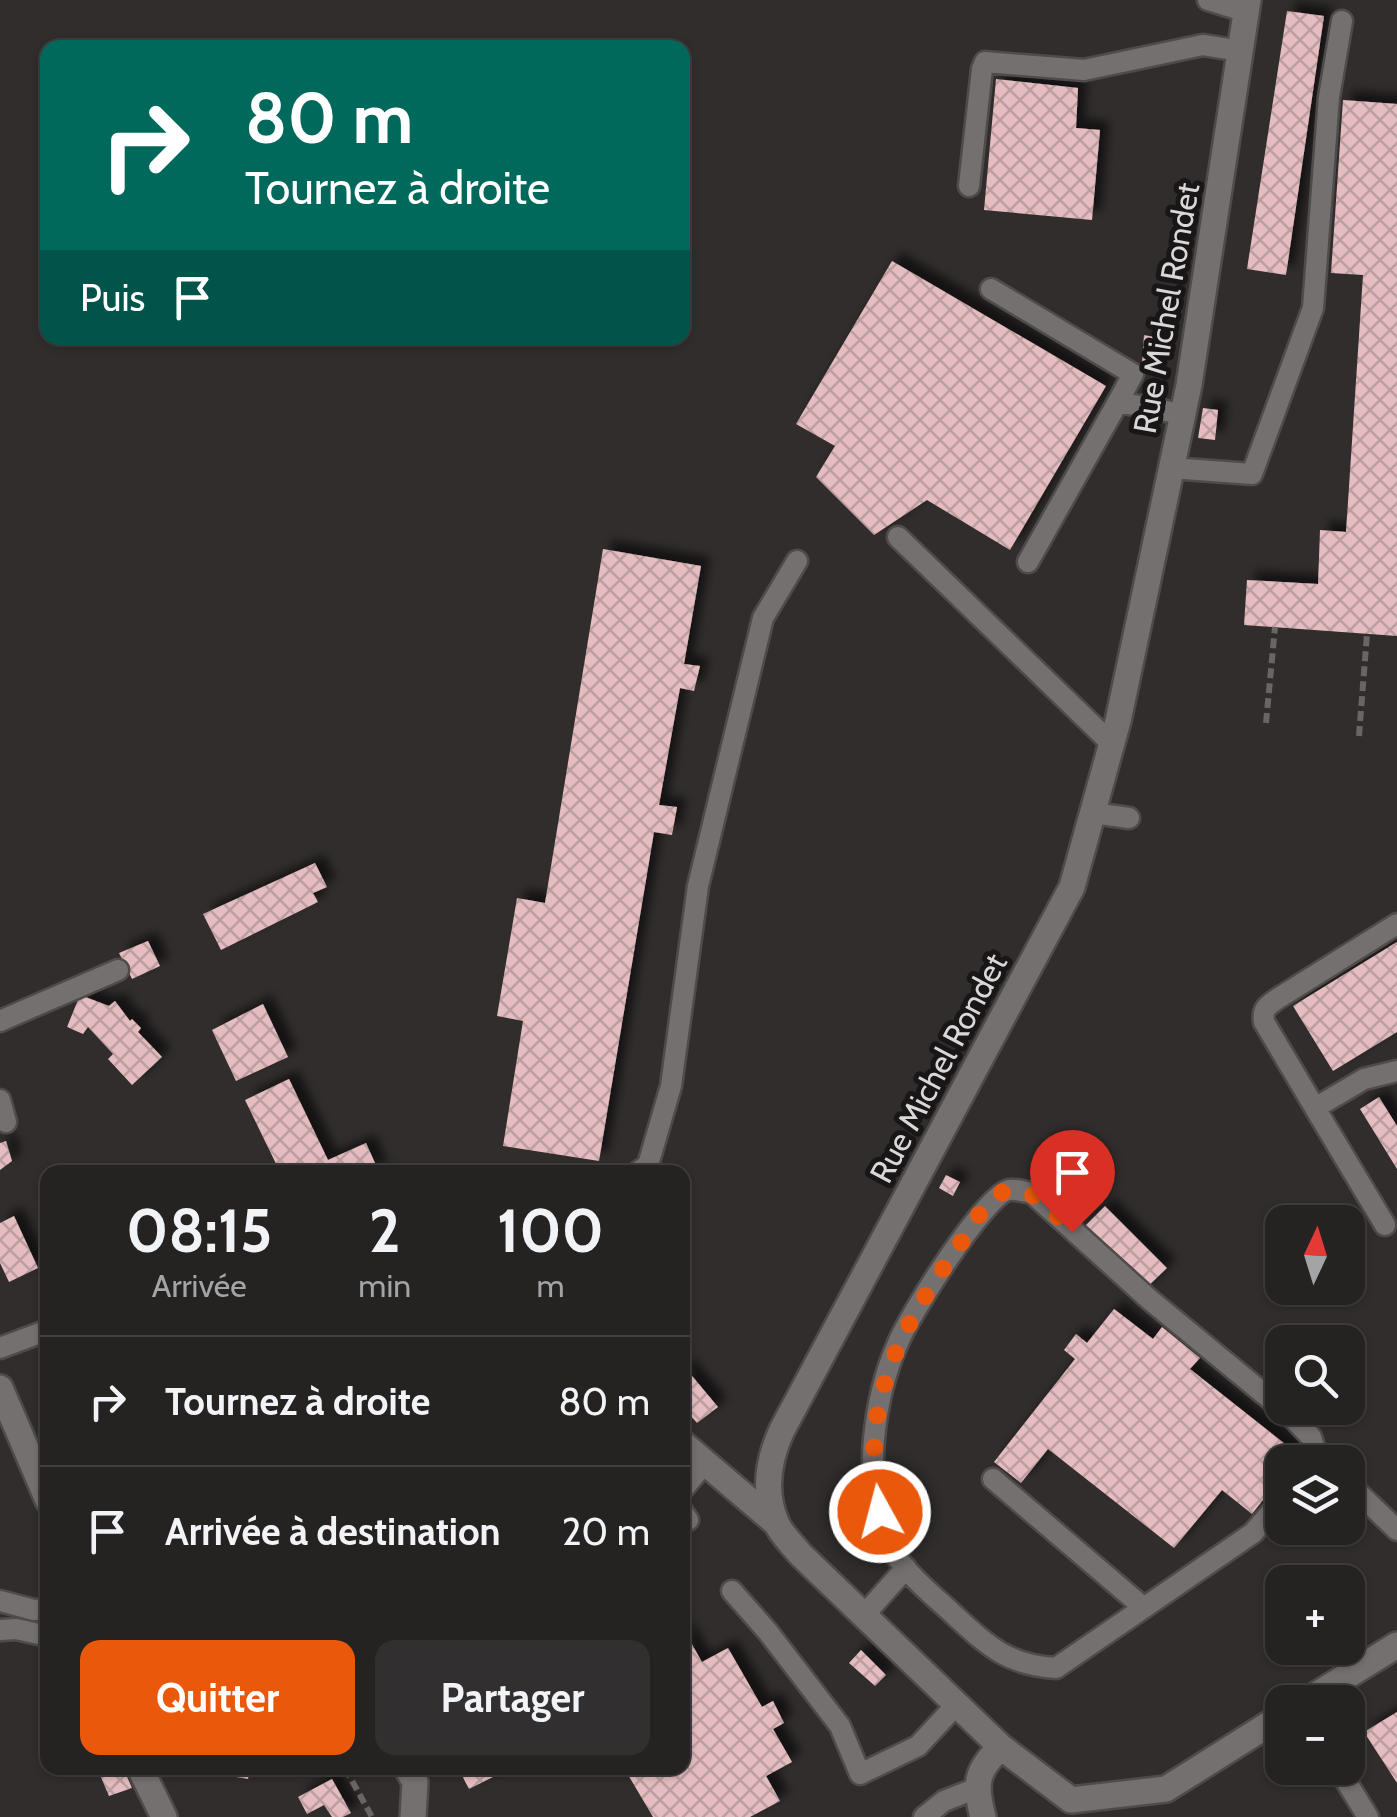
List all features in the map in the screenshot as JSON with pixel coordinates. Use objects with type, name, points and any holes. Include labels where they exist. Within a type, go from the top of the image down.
[{"type":"street","name":"Rue Michel Rondet","points":[[776,1523],[768,1486],[771,1454],[1072,887],[1112,744],[1182,414],[1248,6]]},
{"type":"street","points":[[0,1388],[40,1481]]},
{"type":"street","points":[[690,1450],[776,1523],[800,1554],[1001,1747],[1071,1800],[1166,1789],[1265,1727]]},
{"type":"street","points":[[1333,1685],[1397,1646]]},
{"type":"street","points":[[983,1817],[977,1788],[982,1764],[1001,1747]]},
{"type":"street","points":[[143,1775],[164,1817]]},
{"type":"street","points":[[412,1775],[415,1782],[414,1817]]},
{"type":"lane","points":[[1208,0],[1248,6]]},
{"type":"lane","points":[[1171,468],[1252,474],[1313,308],[1330,98],[1342,21]]},
{"type":"lane","points":[[969,186],[985,62],[1084,70],[1203,46],[1241,51]]},
{"type":"lane","points":[[991,288],[1133,374],[1028,562]]},
{"type":"lane","points":[[1118,402],[1182,414]]},
{"type":"lane","points":[[898,538],[1112,744]]},
{"type":"lane","points":[[648,1165],[670,1086],[698,886],[763,618],[797,561]]},
{"type":"lane","points":[[1092,814],[1130,818]]},
{"type":"lane","points":[[1385,1225],[1262,1014],[1276,999],[1397,924]]},
{"type":"lane","points":[[0,1021],[118,970]]},
{"type":"lane","points":[[1315,1108],[1364,1078],[1397,1070]]},
{"type":"lane","points":[[0,1100],[6,1122]]},
{"type":"lane","points":[[1265,1519],[1253,1533],[1056,1668],[1030,1666],[1004,1657],[906,1568],[885,1535],[876,1490],[873,1442],[882,1392],[898,1342],[931,1285],[991,1200],[1009,1190],[1032,1193],[1126,1279],[1292,1417],[1311,1436],[1313,1445]]},
{"type":"lane","points":[[0,1348],[40,1333]]},
{"type":"lane","points":[[690,1481],[704,1464]]},
{"type":"lane","points":[[993,1479],[1143,1607]]},
{"type":"lane","points":[[1365,1500],[1397,1530]]},
{"type":"lane","points":[[864,1615],[906,1568]]},
{"type":"lane","points":[[732,1592],[840,1726],[860,1774],[918,1746],[956,1704]]},
{"type":"lane","points":[[0,1601],[40,1610]]},
{"type":"lane","points":[[0,1630],[40,1634]]},
{"type":"lane","points":[[1348,1785],[1368,1817]]},
{"type":"lane","points":[[924,1817],[944,1801],[977,1788]]},
{"type":"path","points":[[1266,723],[1275,627]]},
{"type":"path","points":[[1359,736],[1368,634]]},
{"type":"path","points":[[349,1775],[372,1817]]},
{"type":"building","points":[[1287,11],[1324,16],[1286,275],[1247,269]]},
{"type":"building","points":[[996,79],[1078,88],[1076,128],[1100,130],[1092,220],[984,210]]},
{"type":"building","points":[[1343,100],[1397,104],[1397,636],[1244,625],[1247,580],[1318,584],[1320,530],[1346,532],[1363,275],[1331,273]]},
{"type":"building","points":[[892,261],[1106,386],[1010,550],[927,500],[874,535],[816,477],[835,446],[796,424]]},
{"type":"building","points":[[1144,335],[1159,338],[1155,364],[1142,362]]},
{"type":"building","points":[[1203,408],[1218,410],[1215,440],[1198,438]]},
{"type":"building","points":[[603,549],[701,566],[684,664],[700,666],[694,691],[680,688],[659,805],[677,807],[672,835],[654,832],[599,1161],[503,1146],[523,1021],[497,1016],[517,898],[545,903]]},
{"type":"building","points":[[315,863],[327,887],[313,893],[318,902],[221,950],[203,914]]},
{"type":"building","points":[[148,941],[160,966],[132,979],[119,953]]},
{"type":"building","points":[[1397,942],[1397,1032],[1333,1071],[1293,1006]]},
{"type":"building","points":[[80,995],[109,1006],[115,1001],[162,1057],[132,1085],[108,1059],[113,1054],[88,1027],[83,1034],[67,1027]]},
{"type":"building","points":[[263,1004],[288,1057],[236,1081],[212,1030]]},
{"type":"building","points":[[289,1079],[328,1160],[366,1143],[376,1165],[277,1165],[245,1100]]},
{"type":"building","points":[[1379,1097],[1397,1126],[1397,1169],[1360,1109]]},
{"type":"building","points":[[6,1141],[12,1161],[0,1170],[0,1143]]},
{"type":"building","points":[[946,1175],[960,1182],[953,1196],[939,1188]]},
{"type":"building","points":[[1105,1206],[1167,1268],[1143,1291],[1081,1230]]},
{"type":"building","points":[[14,1216],[38,1268],[9,1282],[0,1263],[0,1223]]},
{"type":"building","points":[[1114,1309],[1153,1339],[1162,1327],[1200,1358],[1190,1369],[1286,1445],[1265,1445],[1265,1498],[1252,1514],[1222,1490],[1174,1548],[1048,1449],[1021,1483],[994,1462],[1075,1359],[1064,1350],[1076,1334],[1087,1343]]},
{"type":"building","points":[[690,1374],[718,1407],[697,1423],[690,1415]]},
{"type":"building","points":[[690,1641],[702,1662],[728,1648],[762,1707],[773,1701],[784,1723],[773,1729],[792,1762],[766,1776],[780,1801],[750,1817],[653,1817],[628,1775],[690,1775]]},
{"type":"building","points":[[861,1650],[886,1675],[875,1686],[849,1663]]},
{"type":"building","points":[[1397,1712],[1397,1783],[1365,1734]]},
{"type":"building","points":[[100,1775],[126,1775],[132,1788],[109,1796]]},
{"type":"building","points":[[462,1775],[497,1775],[469,1789]]},
{"type":"building","points":[[332,1779],[351,1813],[332,1817],[324,1805],[307,1814],[298,1797]]},
{"type":"route","points":[[880,1512],[873,1442],[882,1392],[898,1342],[931,1285],[991,1200],[1009,1190],[1032,1193],[1072,1232]]}]
